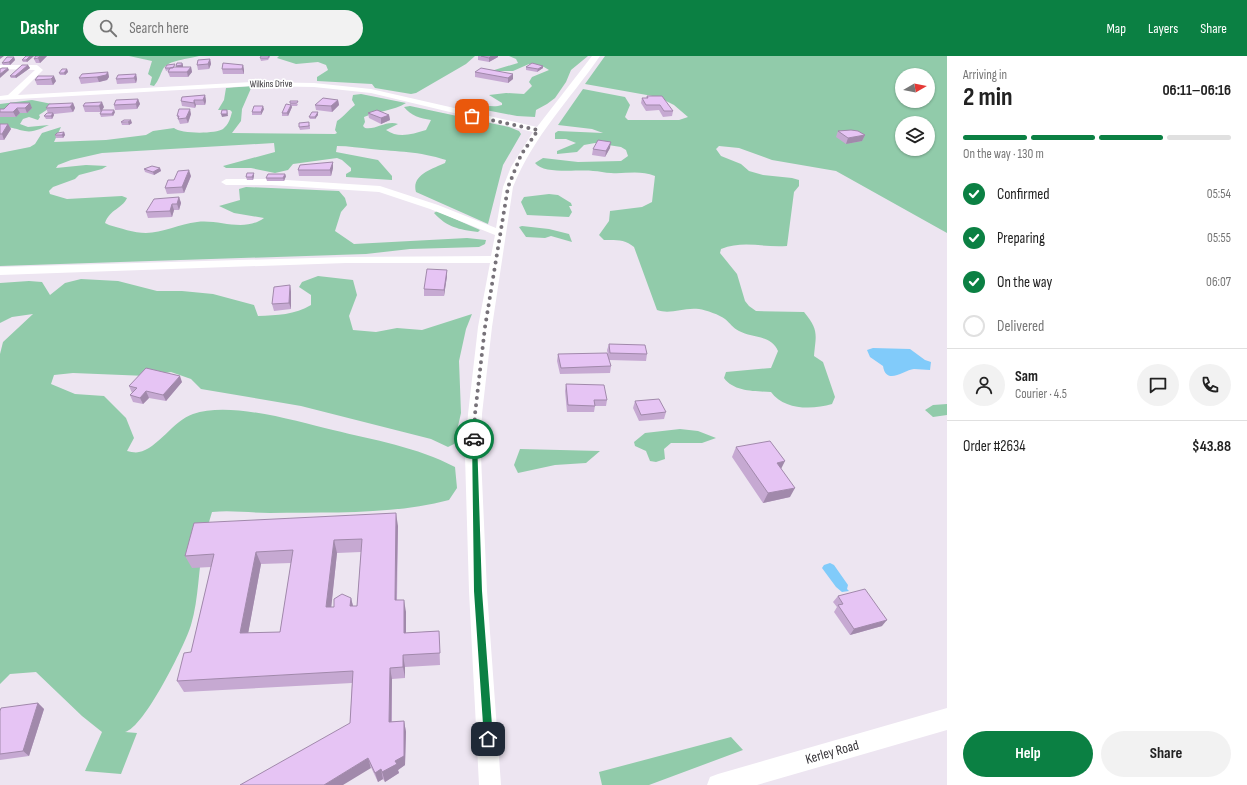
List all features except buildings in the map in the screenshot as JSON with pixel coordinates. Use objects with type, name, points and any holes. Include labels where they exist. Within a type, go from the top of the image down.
[{"type":"street","points":[[490,785],[478,591],[473,456],[475,414],[485,327],[508,187],[514,169],[538,130],[596,56]]},
{"type":"street","points":[[0,67],[30,65],[39,70],[10,98]]},
{"type":"street","name":"Wilkins Drive","points":[[0,98],[252,84],[314,85],[371,92],[538,130]]},
{"type":"street","points":[[226,182],[271,182],[380,189],[434,207],[501,234]]},
{"type":"street","points":[[0,271],[354,260],[497,259]]},
{"type":"street","name":"Kerley Road","points":[[718,785],[947,719]]},
{"type":"green space","points":[[129,56],[199,56],[174,62],[166,66],[154,86],[150,85],[152,77],[148,74],[152,61]]},
{"type":"green space","points":[[279,56],[475,56],[466,64],[416,93],[411,94],[375,88],[372,84],[317,81],[317,77],[328,70],[326,65],[318,62],[296,64],[277,58]]},
{"type":"green space","points":[[509,56],[588,56],[571,70],[566,82],[555,98],[536,110],[535,117],[517,116],[470,107],[477,105],[502,105],[502,103],[489,95],[506,93],[524,94],[532,86],[529,82],[532,77],[549,70],[544,67],[529,64],[513,71],[491,71],[518,63],[516,59]]},
{"type":"green space","points":[[605,56],[947,56],[947,233],[836,171],[772,160],[739,148],[719,146],[716,149],[721,156],[741,164],[749,171],[763,175],[799,180],[799,186],[794,192],[787,246],[738,245],[721,249],[720,253],[737,274],[745,301],[749,306],[756,311],[804,312],[809,318],[815,332],[814,356],[823,362],[835,397],[832,404],[807,408],[799,407],[783,402],[771,392],[745,390],[733,386],[724,378],[726,372],[771,368],[778,351],[775,346],[766,339],[739,331],[723,317],[705,310],[693,309],[667,312],[657,310],[634,247],[623,241],[604,240],[599,235],[609,221],[610,211],[642,207],[652,202],[655,176],[638,173],[562,171],[546,169],[535,163],[543,158],[578,162],[621,161],[628,156],[626,150],[621,147],[595,143],[584,145],[577,152],[557,154],[557,151],[576,143],[566,139],[555,139],[555,133],[558,131],[603,133],[592,129],[558,125],[583,89],[625,97],[630,105],[625,117],[628,120],[679,120],[688,117],[674,105],[658,97],[585,84]]},
{"type":"green space","points":[[252,86],[242,109],[241,121],[232,133],[335,134],[337,133],[335,130],[337,121],[355,105],[352,100],[353,95],[361,94],[406,103],[396,108],[364,117],[365,122],[363,126],[365,128],[374,128],[389,123],[394,123],[398,124],[386,130],[391,133],[406,135],[426,130],[431,120],[416,116],[404,107],[410,106],[509,127],[519,131],[521,134],[503,165],[488,224],[416,192],[415,186],[420,177],[429,170],[445,163],[446,160],[417,153],[346,146],[337,146],[336,152],[378,160],[392,176],[392,180],[346,177],[346,174],[351,171],[351,168],[342,160],[337,158],[293,164],[288,170],[275,173],[251,168],[226,168],[223,166],[275,152],[274,143],[102,153],[71,160],[58,165],[56,168],[86,165],[107,166],[102,169],[79,175],[75,179],[53,187],[49,191],[50,194],[67,199],[122,196],[127,198],[125,202],[107,218],[105,223],[127,230],[152,233],[197,222],[248,225],[264,218],[234,213],[219,206],[240,200],[239,189],[246,187],[339,191],[345,198],[347,205],[341,212],[335,231],[354,244],[467,238],[486,240],[485,244],[479,247],[410,249],[366,254],[0,266],[0,153],[30,147],[35,144],[42,133],[61,127],[54,142],[106,140],[146,135],[153,131],[174,128],[190,132],[219,131],[227,125],[232,112],[230,110],[218,110],[224,100],[226,88]]},
{"type":"green space","points":[[32,100],[52,104],[48,109],[39,115],[40,117],[38,120],[29,117],[23,119],[20,124],[28,127],[49,125],[31,131],[11,128],[0,129],[0,104]]},
{"type":"green space","points":[[549,194],[558,195],[571,203],[572,206],[569,206],[572,212],[569,217],[527,215],[521,202],[524,197]]},
{"type":"green space","points":[[437,211],[480,230],[478,232],[465,230],[449,225],[434,213]]},
{"type":"green space","points":[[519,227],[549,229],[569,234],[572,242],[551,236],[545,238],[526,237]]},
{"type":"green space","points":[[318,276],[353,280],[357,295],[349,316],[353,330],[376,332],[397,328],[422,330],[472,314],[466,329],[459,361],[461,413],[454,444],[448,447],[431,439],[301,406],[201,389],[191,379],[171,372],[147,376],[73,373],[54,375],[51,384],[75,394],[104,396],[126,418],[134,438],[127,451],[139,452],[146,450],[179,422],[193,414],[225,410],[244,411],[300,422],[426,454],[455,467],[457,488],[449,500],[406,508],[360,512],[315,513],[212,512],[204,541],[196,604],[191,625],[181,650],[153,702],[133,727],[125,732],[137,733],[121,774],[85,771],[102,732],[82,716],[36,672],[10,674],[0,684],[0,354],[3,342],[33,314],[12,317],[0,323],[0,283],[29,281],[42,282],[50,295],[65,283],[81,279],[118,281],[157,291],[182,291],[213,294],[254,305],[258,316],[292,313],[311,305],[311,295],[299,287],[302,282]]},
{"type":"green space","points":[[947,404],[947,415],[933,417],[925,410],[933,405]]},
{"type":"green space","points":[[680,429],[698,431],[716,438],[702,443],[671,443],[664,449],[665,459],[656,462],[650,461],[646,451],[635,446],[634,442],[645,433]]},
{"type":"green space","points":[[520,449],[600,451],[586,463],[555,465],[518,473],[514,465]]},
{"type":"green space","points":[[731,737],[743,750],[649,785],[602,785],[599,772]]},
{"type":"water","points":[[873,348],[910,349],[925,360],[931,362],[930,370],[914,369],[896,375],[888,375],[883,366],[870,357],[867,350]]},
{"type":"water","points":[[830,563],[834,565],[848,585],[847,589],[849,591],[842,592],[836,587],[822,568],[824,565]]},
{"type":"way so far","points":[[472,116],[538,130],[521,155],[514,169],[508,187],[485,327],[475,414],[474,439]]},
{"type":"route","points":[[474,439],[473,456],[478,591],[488,739]]}]
